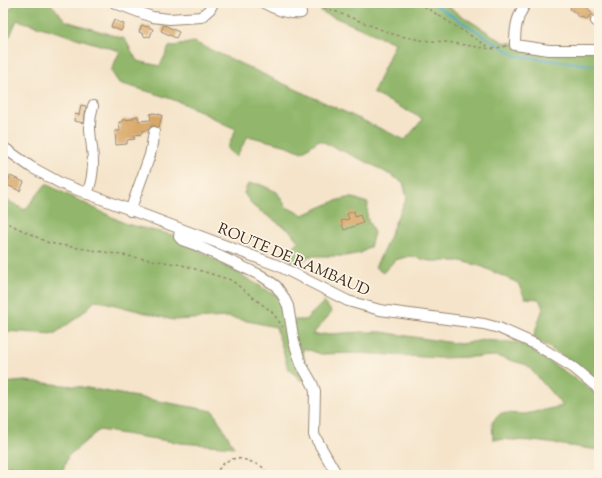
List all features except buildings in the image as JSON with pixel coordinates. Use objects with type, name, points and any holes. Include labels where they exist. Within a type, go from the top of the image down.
[{"type":"street","points":[[115,3],[152,17],[169,19],[201,17],[210,9],[213,3]]},
{"type":"street","points":[[264,3],[293,14],[301,13]]},
{"type":"street","points":[[524,6],[519,14],[515,26],[515,45],[549,50],[599,50]]},
{"type":"street","points":[[87,194],[92,175],[93,162],[89,124],[89,118],[93,106]]},
{"type":"street","points":[[130,211],[150,155],[154,132]]},
{"type":"street","name":"ROUTE DE RAMBAUD","points":[[3,147],[18,159],[45,176],[130,211],[278,266],[348,301],[380,310],[484,324],[499,328],[536,344],[574,368],[599,389]]},
{"type":"street","points":[[180,229],[179,237],[182,240],[262,276],[276,286],[283,296],[288,306],[294,342],[301,364],[315,391],[314,435],[337,475]]},
{"type":"path","points":[[418,3],[491,49]]},
{"type":"path","points":[[324,7],[395,35],[491,49],[506,47]]},
{"type":"path","points":[[3,221],[49,243],[182,265],[231,280],[272,312],[285,330]]},
{"type":"path","points":[[215,475],[223,463],[237,458],[262,466],[267,475]]},
{"type":"path","points":[[3,470],[33,475]]},
{"type":"path","points":[[49,475],[56,475]]},
{"type":"green space","points":[[15,3],[50,3],[66,21],[125,39],[137,61],[160,66],[169,47],[194,42],[405,140],[423,119],[373,93],[395,43],[322,12],[314,3],[442,3],[503,42],[548,47],[588,44],[599,47],[599,382],[563,356],[533,338],[543,308],[539,299],[525,298],[518,283],[483,267],[462,261],[430,261],[410,256],[395,260],[383,273],[375,267],[407,198],[403,182],[371,164],[319,140],[302,152],[288,146],[248,136],[236,157],[227,149],[236,129],[180,102],[119,83],[111,71],[120,51],[17,20],[10,36],[4,35],[6,14]]},
{"type":"green space","points":[[46,184],[126,224],[173,235],[277,296],[286,320],[305,320],[324,302],[332,312],[312,335],[381,332],[460,344],[484,340],[520,343],[584,384],[599,397],[599,450],[534,441],[493,439],[492,422],[501,413],[525,414],[563,406],[527,365],[496,356],[440,358],[357,353],[321,354],[303,348],[305,379],[301,381],[288,368],[276,327],[228,317],[173,320],[96,300],[78,317],[54,334],[3,331],[3,198],[25,210]]},
{"type":"green space","points":[[248,184],[259,184],[277,192],[286,207],[303,215],[342,199],[355,198],[368,203],[367,217],[374,233],[370,247],[361,253],[345,256],[309,256],[299,264],[287,260],[298,241],[290,231],[253,206],[244,193]]},
{"type":"green space","points":[[25,381],[82,387],[213,411],[234,447],[181,443],[99,430],[68,456],[61,475],[3,474],[3,383]]},
{"type":"waterway","points":[[432,3],[516,56],[599,66]]}]
